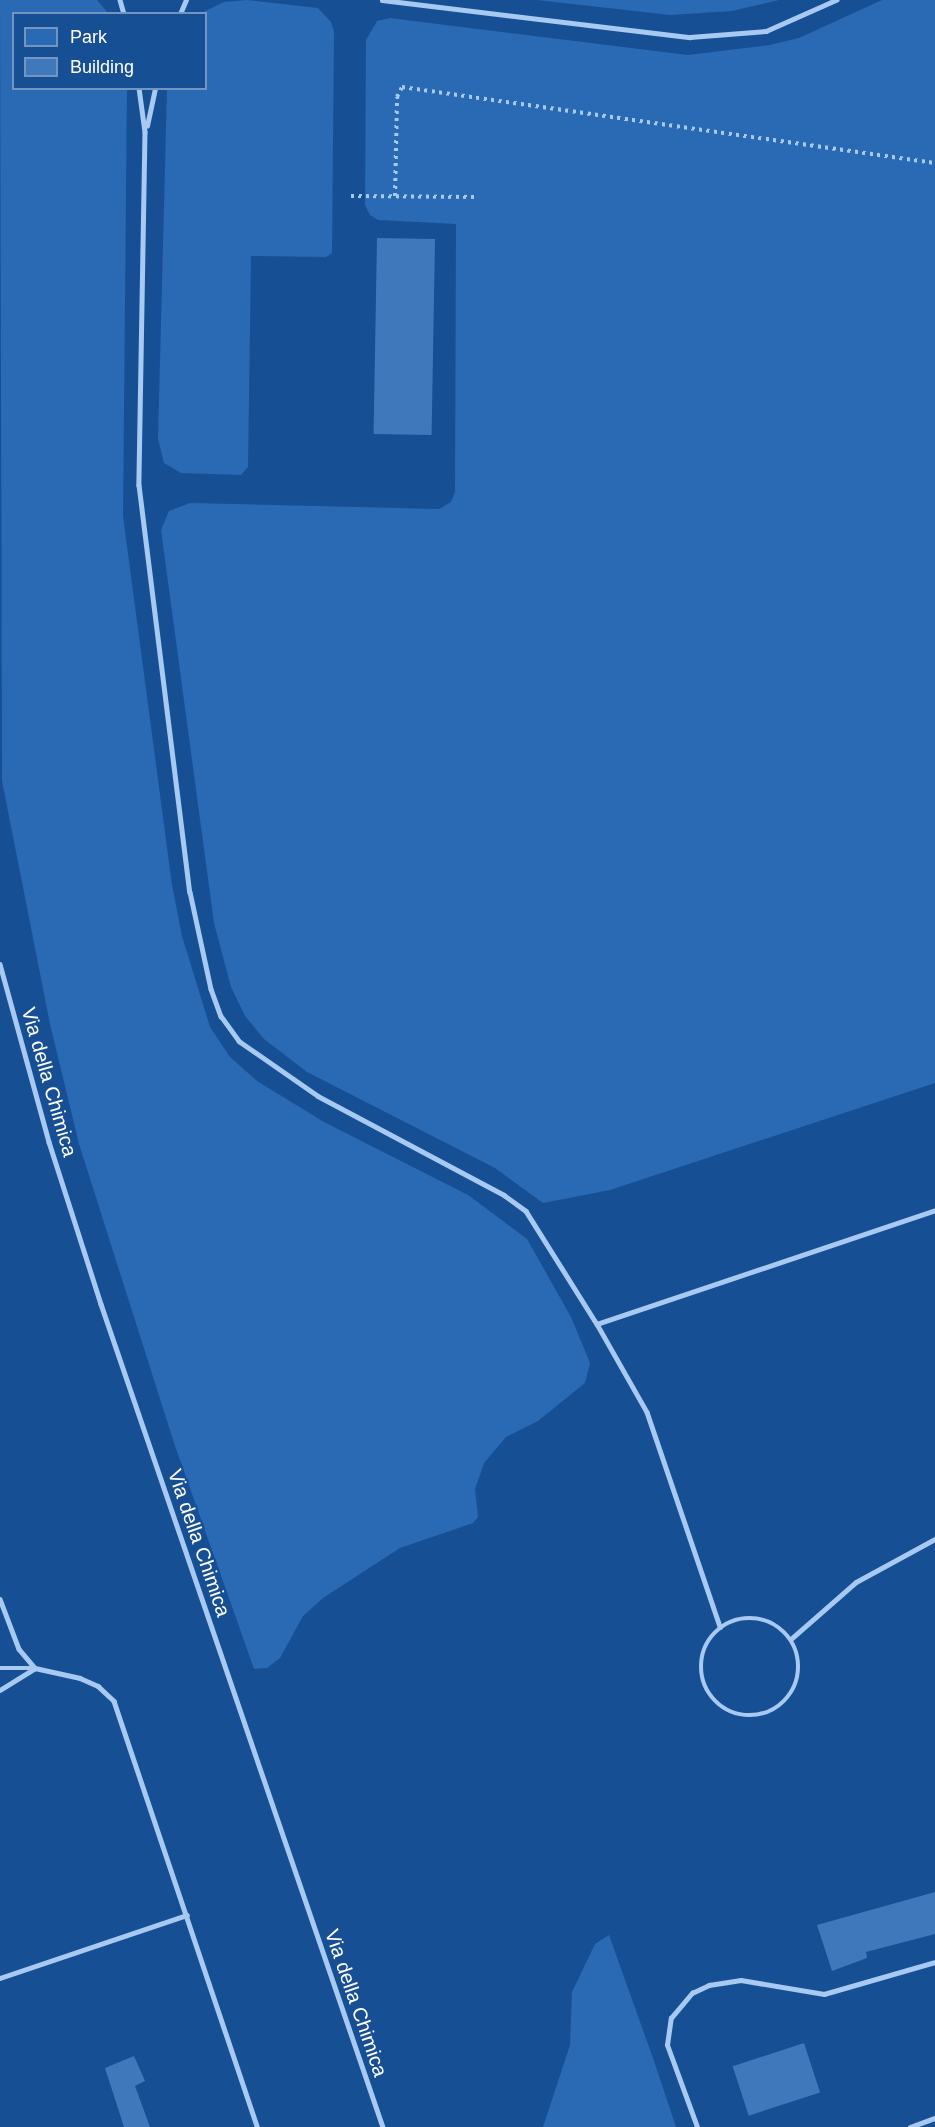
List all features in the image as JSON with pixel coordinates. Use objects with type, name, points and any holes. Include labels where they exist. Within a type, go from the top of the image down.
[{"type":"lane","points":[[382,0],[690,37],[766,31],[836,0]]},
{"type":"lane","points":[[139,90],[146,132],[139,485],[190,892],[211,988],[221,1016],[239,1041],[318,1096],[504,1195],[526,1211],[597,1324],[647,1412],[720,1627]]},
{"type":"lane","points":[[146,132],[155,90]]},
{"type":"lane","name":"Via della Chimica","points":[[0,964],[49,1142],[101,1304],[383,2127]]},
{"type":"lane","points":[[597,1324],[935,1210]]},
{"type":"lane","points":[[791,1639],[856,1582],[935,1539]]},
{"type":"lane","points":[[0,1599],[19,1649],[35,1668]]},
{"type":"lane","points":[[750,1617],[773,1623],[791,1639],[800,1666],[792,1693],[770,1712],[741,1715],[726,1710],[705,1686],[702,1654],[720,1627],[750,1617]]},
{"type":"lane","points":[[0,1668],[35,1668],[80,1678],[98,1686],[114,1701],[257,2127]]},
{"type":"lane","points":[[0,1690],[35,1668]]},
{"type":"lane","points":[[0,1978],[187,1915]]},
{"type":"lane","points":[[697,2127],[667,2045],[671,2018],[692,1993],[708,1984],[741,1980],[824,1994],[935,1962]]},
{"type":"lane","points":[[910,2127],[935,2118]]},
{"type":"path","points":[[395,196],[397,97],[402,87],[935,163]]},
{"type":"path","points":[[351,196],[478,197]]},
{"type":"green space","points":[[0,0],[97,0],[107,12],[12,12],[12,90],[127,90],[123,516],[172,885],[182,936],[210,1027],[230,1057],[257,1081],[324,1122],[468,1195],[527,1239],[571,1317],[590,1363],[585,1383],[538,1421],[506,1437],[484,1463],[475,1489],[478,1517],[473,1523],[400,1548],[323,1598],[303,1616],[280,1658],[267,1668],[254,1669],[175,1446],[79,1144],[50,1024],[2,781]]},
{"type":"green space","points":[[247,0],[318,8],[331,22],[334,31],[332,253],[326,257],[251,256],[248,467],[241,475],[181,473],[164,463],[158,439],[167,90],[207,90],[207,12],[203,12],[224,2]]},
{"type":"green space","points":[[537,0],[779,0],[732,11],[670,15]]},
{"type":"green space","points":[[882,0],[935,0],[935,1083],[610,1190],[543,1203],[495,1168],[307,1072],[264,1039],[245,1016],[231,987],[214,923],[161,530],[169,511],[190,503],[439,509],[451,502],[455,492],[456,224],[378,220],[370,215],[365,205],[366,40],[377,21],[390,18],[688,55],[770,45],[799,38]]},
{"type":"green space","points":[[609,1935],[676,2127],[543,2127],[570,2045],[572,1992],[595,1944]]},
{"type":"building","points":[[377,238],[435,239],[432,435],[374,434]]},
{"type":"building","points":[[935,1892],[935,1934],[866,1952],[867,1958],[832,1971],[817,1925]]},
{"type":"building","points":[[804,2043],[820,2092],[749,2116],[733,2066]]},
{"type":"building","points":[[134,2056],[145,2081],[135,2086],[150,2127],[124,2127],[105,2068]]}]
